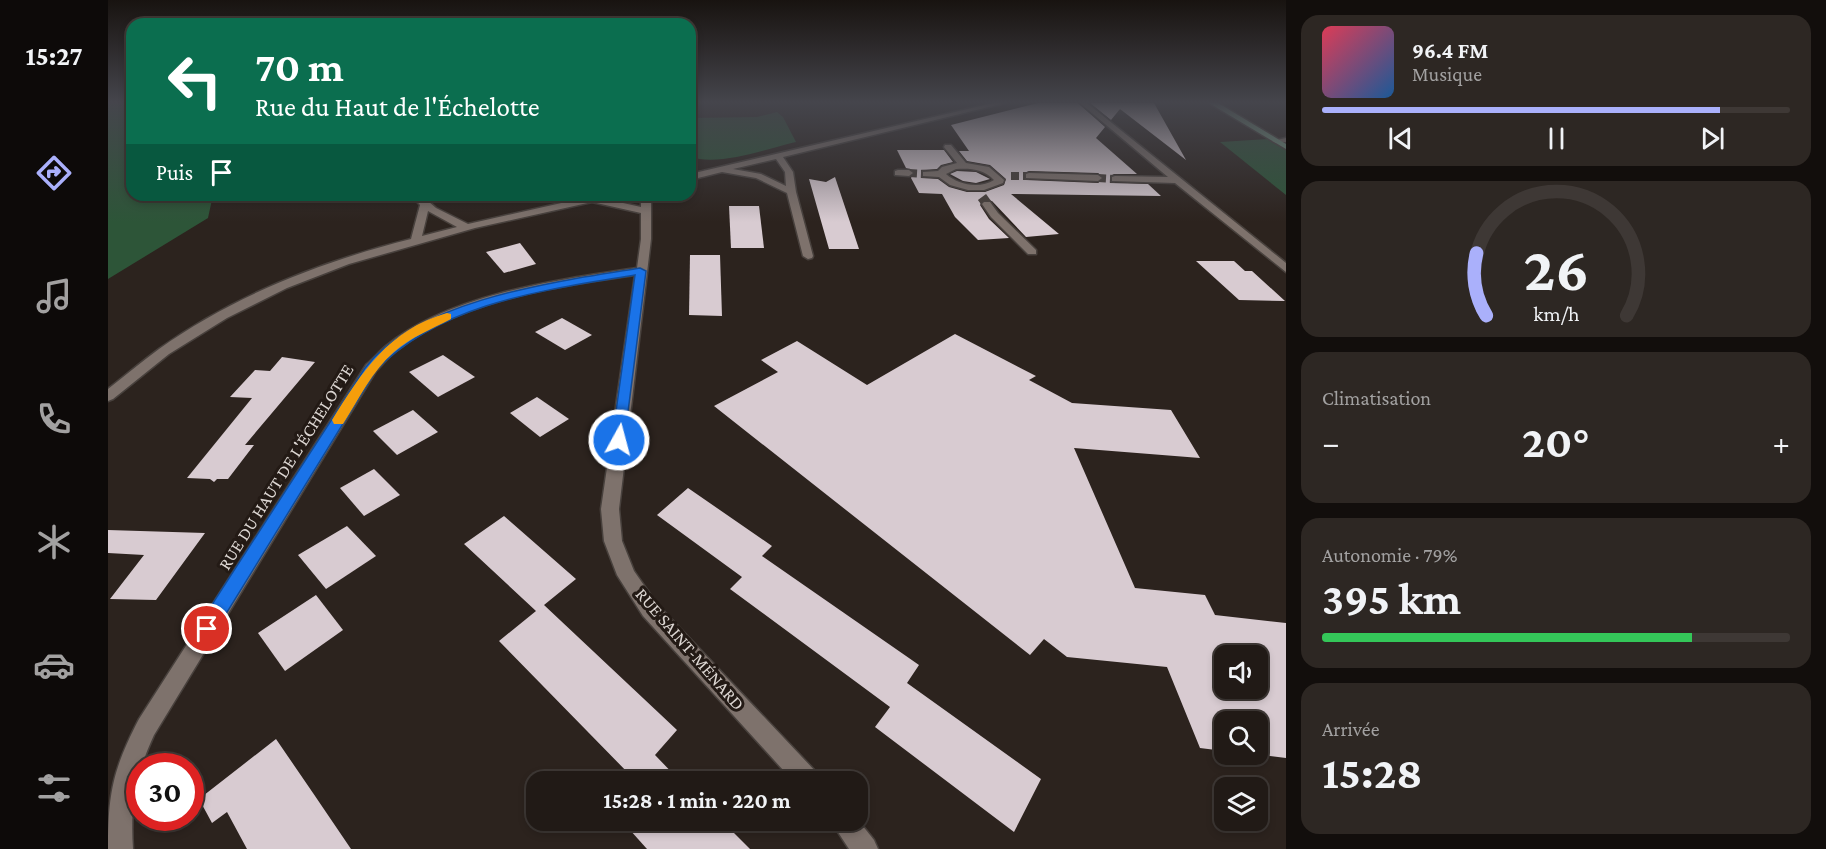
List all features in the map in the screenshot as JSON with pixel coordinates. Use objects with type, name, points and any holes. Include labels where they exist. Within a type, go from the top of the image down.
[{"type":"street","points":[[696,176],[834,143]]},
{"type":"street","points":[[1132,143],[1286,269]]},
{"type":"street","points":[[948,147],[963,165]]},
{"type":"street","points":[[778,156],[789,172],[791,192],[808,256]]},
{"type":"street","points":[[942,174],[945,169],[963,165],[987,170],[998,176],[1011,176]]},
{"type":"street","points":[[720,170],[758,177],[791,192]]},
{"type":"street","points":[[898,173],[909,174]]},
{"type":"street","points":[[926,174],[942,174],[949,181],[975,188],[998,183],[998,176]]},
{"type":"street","points":[[1029,177],[1098,178]]},
{"type":"street","points":[[1115,178],[1178,180]]},
{"type":"street","points":[[975,188],[994,215],[1032,252]]},
{"type":"street","points":[[420,201],[424,206],[440,212],[467,228]]},
{"type":"street","points":[[108,396],[142,366],[182,338],[226,312],[328,266],[416,240],[583,201]]},
{"type":"street","name":"RUE SAINT-MÉNARD","points":[[619,201],[646,203],[646,239],[610,509],[613,541],[626,575],[650,610],[800,771]]},
{"type":"street","points":[[416,240],[424,206]]},
{"type":"street","name":"RUE DU HAUT DE L'ÉCHELOTTE","points":[[120,849],[119,797],[122,781],[136,745],[156,709],[371,368],[391,348],[415,332],[459,312],[550,286],[640,271]]},
{"type":"street","points":[[851,831],[865,849]]},
{"type":"green space","points":[[108,143],[126,143],[126,201],[212,201],[208,218],[108,279]]},
{"type":"green space","points":[[696,143],[794,143],[727,158],[696,158]]},
{"type":"green space","points":[[1221,143],[1286,143],[1286,195]]},
{"type":"building","points":[[963,143],[1101,143],[1137,174],[1114,174],[1110,176],[1110,183],[1148,184],[1161,196],[1011,194],[1059,234],[1026,237],[992,201],[984,200],[980,205],[989,219],[1009,238],[978,240],[955,217],[942,194],[919,193],[911,178],[914,171],[906,168],[897,150],[944,150],[953,162],[941,165],[937,169],[921,170],[921,178],[938,179],[949,187],[967,192],[985,192],[1004,185],[1006,179],[990,165],[967,161],[959,151],[969,151]],"holes":[[[1029,171],[1098,173],[1104,178],[1098,183],[1026,180],[1024,173]]]},
{"type":"building","points":[[1164,143],[1176,143],[1186,160]]},
{"type":"building","points":[[957,171],[976,172],[990,179],[976,183],[963,181],[950,174]]},
{"type":"building","points":[[835,177],[859,249],[829,249],[809,179],[826,182]]},
{"type":"building","points":[[729,206],[759,206],[764,248],[731,248]]},
{"type":"building","points":[[520,243],[536,264],[504,273],[486,252]]},
{"type":"building","points":[[690,255],[720,255],[722,316],[689,315]]},
{"type":"building","points":[[1196,261],[1234,261],[1245,271],[1252,271],[1285,301],[1239,300]]},
{"type":"building","points":[[562,318],[592,335],[565,350],[535,332]]},
{"type":"building","points":[[955,334],[1036,376],[1029,380],[1072,403],[1171,410],[1200,458],[1074,448],[1135,588],[1205,595],[1215,615],[1286,623],[1286,758],[1268,756],[1268,711],[1214,711],[1214,750],[1200,748],[1167,667],[1067,657],[1044,639],[1030,655],[714,406],[778,372],[761,360],[797,341],[867,385]]},
{"type":"building","points":[[443,355],[475,377],[438,397],[409,372]]},
{"type":"building","points":[[282,357],[315,362],[245,445],[254,445],[228,479],[217,479],[214,482],[210,479],[187,478],[252,398],[230,397],[255,370],[270,371]]},
{"type":"building","points":[[537,397],[569,419],[540,437],[510,413]]},
{"type":"building","points":[[413,410],[438,432],[397,455],[373,431]]},
{"type":"building","points":[[374,469],[400,495],[364,516],[340,488]]},
{"type":"building","points":[[688,488],[772,546],[762,556],[919,665],[907,683],[1041,779],[1014,832],[875,727],[890,707],[730,589],[742,577],[657,515]]},
{"type":"building","points":[[504,516],[576,579],[544,605],[677,730],[655,755],[670,771],[626,771],[499,641],[536,611],[464,544]]},
{"type":"building","points":[[347,526],[376,556],[326,589],[298,555]]},
{"type":"building","points":[[108,530],[205,533],[156,600],[110,599],[144,555],[108,553]]},
{"type":"building","points":[[316,595],[343,630],[285,671],[258,633]]},
{"type":"building","points":[[276,739],[351,849],[247,849],[227,812],[212,823],[204,808],[204,795]]},
{"type":"building","points":[[631,831],[732,831],[750,849],[647,849]]},
{"type":"tunnel","points":[[909,173],[926,174]]},
{"type":"tunnel","points":[[1011,176],[1029,176]]},
{"type":"tunnel","points":[[1098,178],[1115,179]]},
{"type":"tunnel","points":[[982,197],[987,204]]},
{"type":"slow traffic","points":[[338,420],[371,368],[391,348],[431,323],[447,317]]},
{"type":"route","points":[[207,629],[371,368],[391,348],[431,323],[468,309],[550,286],[640,271],[619,440]]}]
